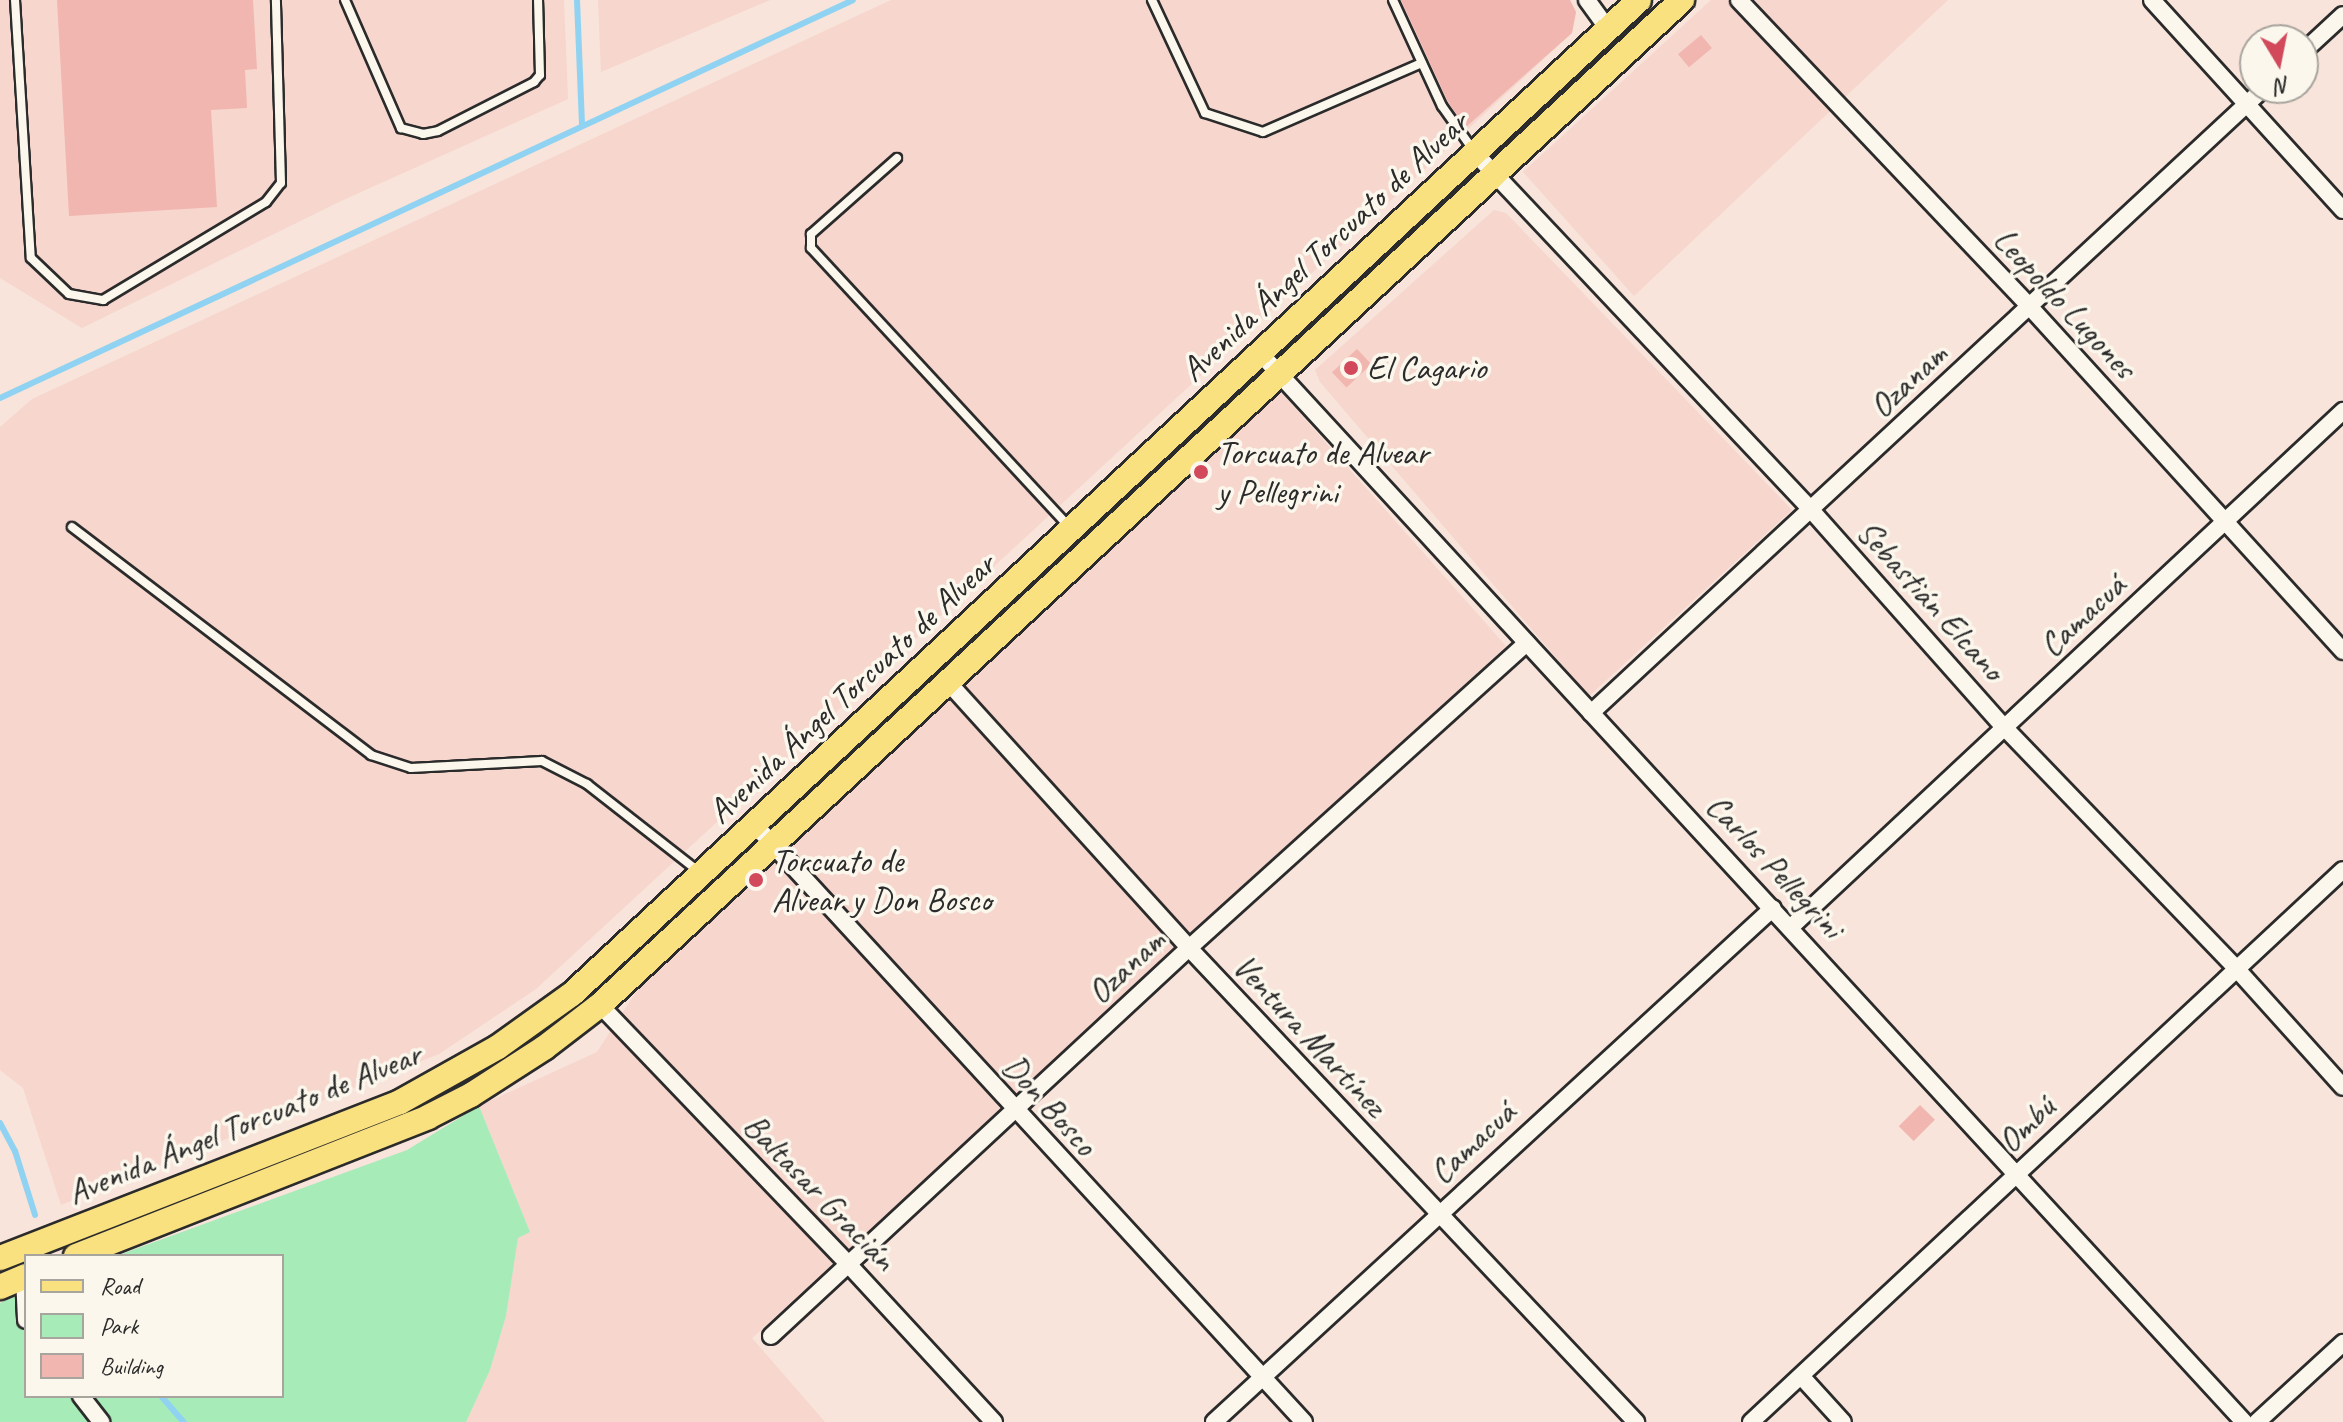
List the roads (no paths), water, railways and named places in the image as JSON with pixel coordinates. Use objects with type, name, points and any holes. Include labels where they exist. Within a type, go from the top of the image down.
[{"type":"main road","name":"Avenida Ángel Torcuato de Alvear","points":[[81,1254],[428,1117],[471,1095],[544,1048],[600,1005],[764,834],[1071,529],[1639,0]]},
{"type":"main road","name":"Avenida Ángel Torcuato de Alvear","points":[[0,1258],[377,1112],[429,1087],[498,1047],[572,994],[702,874],[764,834],[948,682],[1682,0]]},
{"type":"main road","points":[[0,1287],[24,1277]]},
{"type":"street","points":[[1587,0],[1607,28]]},
{"type":"street","name":"Leopoldo Lugones","points":[[1739,0],[2030,307],[2343,651]]},
{"type":"street","points":[[2152,0],[2239,94]]},
{"type":"street","points":[[2319,37],[2343,15]]},
{"type":"street","name":"Ozanam","points":[[1591,713],[1812,511],[2246,104]]},
{"type":"street","points":[[2248,104],[2343,210]]},
{"type":"street","name":"Sebastián Elcano","points":[[1474,152],[1812,511],[2005,728],[2235,967],[2343,1087]]},
{"type":"street","name":"Carlos Pellegrini","points":[[1260,353],[2244,1422]]},
{"type":"street","name":"Camacuá","points":[[1791,927],[2343,411]]},
{"type":"street","name":"Ozanam","points":[[771,1336],[1189,948],[1526,643]]},
{"type":"street","name":"Ventura Martínez","points":[[948,682],[1437,1215],[1636,1422]]},
{"type":"street","name":"Don Bosco","points":[[764,834],[1015,1111],[1304,1422]]},
{"type":"street","name":"Ombú","points":[[1751,1422],[2235,967],[2343,870]]},
{"type":"street","name":"Camacuá","points":[[1214,1422],[1773,908]]},
{"type":"street","name":"Baltasar Gracián","points":[[600,1005],[849,1265],[994,1422]]},
{"type":"street","points":[[2257,1422],[2343,1343]]},
{"type":"street","points":[[1801,1376],[1843,1422]]},
{"type":"street","points":[[83,1398],[101,1422]]},
{"type":"lane","points":[[15,0],[31,258],[69,294],[103,300],[266,202],[276,192],[282,176],[276,0]]},
{"type":"lane","points":[[345,0],[401,128],[406,132],[423,134],[438,131],[534,82],[540,75],[538,0]]},
{"type":"lane","points":[[1152,0],[1205,113],[1263,132],[1422,63]]},
{"type":"lane","points":[[1393,0],[1449,118],[1474,152]]},
{"type":"lane","points":[[897,158],[811,234],[811,248],[1071,529]]},
{"type":"lane","points":[[72,527],[371,755],[411,768],[542,761],[587,784],[702,874]]},
{"type":"waterway","points":[[577,0],[582,124]]},
{"type":"waterway","points":[[0,398],[853,0]]},
{"type":"waterway","points":[[0,1123],[15,1151],[35,1215]]},
{"type":"waterway","points":[[163,1398],[184,1422]]},
{"type":"place","name":"El Cagario","points":[[1351,368]]},
{"type":"place","name":"Torcuato de Alvear y Pellegrini","points":[[1201,472]]},
{"type":"place","name":"Torcuato de Alvear y Don Bosco","points":[[756,880]]}]
